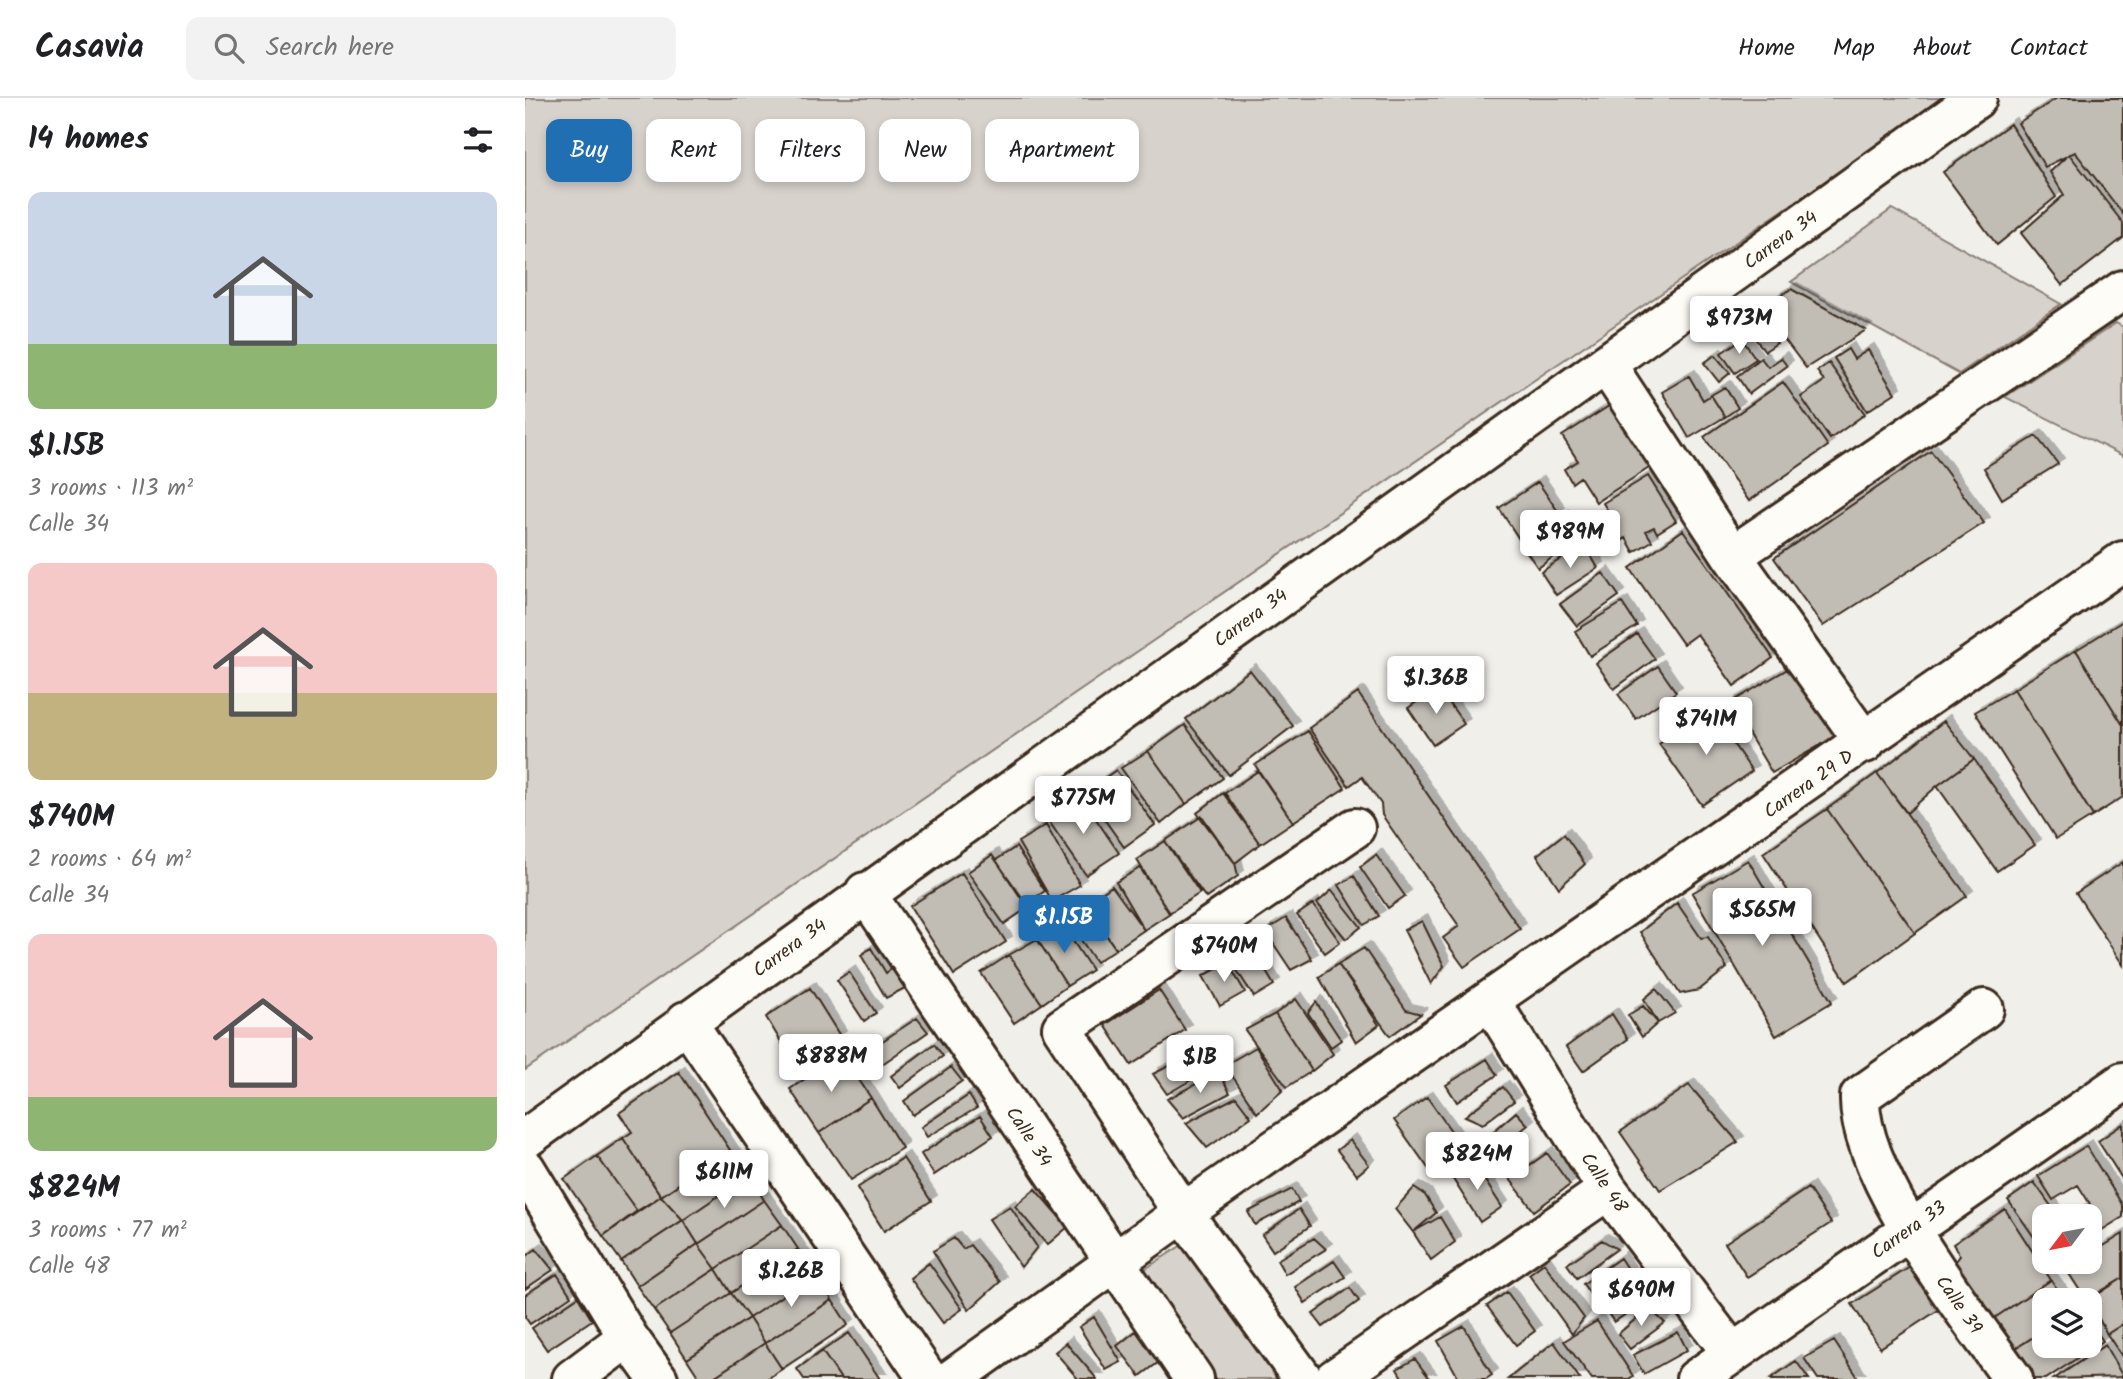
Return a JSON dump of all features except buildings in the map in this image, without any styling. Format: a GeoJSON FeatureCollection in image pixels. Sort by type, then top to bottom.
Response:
{"type":"FeatureCollection","features":[{"type":"Feature","properties":{"kind":"street","name":"Carrera 34"},"geometry":{"type":"LineString","coordinates":[[525,1139],[865,892],[1977,98]]}},
{"type":"Feature","properties":{"kind":"street"},"geometry":{"type":"LineString","coordinates":[[1732,556],[2123,290]]}},
{"type":"Feature","properties":{"kind":"street"},"geometry":{"type":"LineString","coordinates":[[1606,363],[1732,556],[1865,743]]}},
{"type":"Feature","properties":{"kind":"street","name":"Carrera 29 D"},"geometry":{"type":"LineString","coordinates":[[952,1379],[1116,1264],[1183,1213],[1865,743],[2123,561]]}},
{"type":"Feature","properties":{"kind":"street"},"geometry":{"type":"LineString","coordinates":[[1303,1379],[1183,1213],[1062,1028],[1355,828]]}},
{"type":"Feature","properties":{"kind":"street","name":"Calle 34"},"geometry":{"type":"LineString","coordinates":[[865,892],[1194,1379]]}},
{"type":"Feature","properties":{"kind":"street","name":"Calle 48"},"geometry":{"type":"LineString","coordinates":[[1491,1002],[1608,1190],[1732,1353]]}},
{"type":"Feature","properties":{"kind":"street","name":"Calle 39"},"geometry":{"type":"LineString","coordinates":[[1984,1009],[1860,1096],[1859,1119],[1908,1228],[2013,1379]]}},
{"type":"Feature","properties":{"kind":"street"},"geometry":{"type":"LineString","coordinates":[[686,1021],[928,1379]]}},
{"type":"Feature","properties":{"kind":"street","name":"Carrera 33"},"geometry":{"type":"LineString","coordinates":[[1696,1379],[1908,1228],[2123,1082]]}},
{"type":"Feature","properties":{"kind":"street"},"geometry":{"type":"LineString","coordinates":[[525,1168],[628,1337],[658,1379]]}},
{"type":"Feature","properties":{"kind":"street"},"geometry":{"type":"LineString","coordinates":[[1334,1379],[1608,1190]]}},
{"type":"Feature","properties":{"kind":"street"},"geometry":{"type":"LineString","coordinates":[[572,1379],[628,1337]]}},
{"type":"Feature","properties":{"kind":"shaded area"},"geometry":{"type":"Polygon","coordinates":[[[525,98],[1947,98],[525,1070],[525,98]]]}},
{"type":"Feature","properties":{"kind":"shaded area"},"geometry":{"type":"Polygon","coordinates":[[[1892,209],[2061,304],[1959,374],[1791,282],[1892,209]]]}},
{"type":"Feature","properties":{"kind":"shaded area"},"geometry":{"type":"Polygon","coordinates":[[[2116,323],[2123,327],[2123,456],[2005,397],[2116,323]]]}},
{"type":"Feature","properties":{"kind":"shaded area"},"geometry":{"type":"Polygon","coordinates":[[[1196,1236],[1292,1379],[1214,1379],[1142,1271],[1196,1236]]]}}]}
